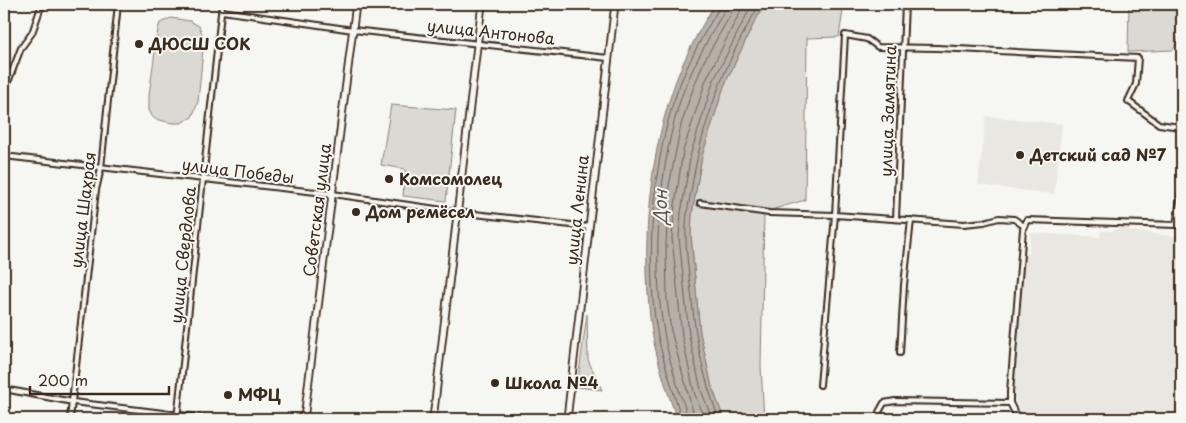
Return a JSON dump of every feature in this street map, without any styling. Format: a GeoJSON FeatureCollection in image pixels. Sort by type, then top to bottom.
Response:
{"type":"FeatureCollection","features":[{"type":"Feature","properties":{"kind":"main road","name":"Советская улица"},"geometry":{"type":"LineString","coordinates":[[304,419],[356,4]]}},
{"type":"Feature","properties":{"kind":"main road"},"geometry":{"type":"LineString","coordinates":[[433,419],[482,4]]}},
{"type":"Feature","properties":{"kind":"main road","name":"улица Ленина"},"geometry":{"type":"LineString","coordinates":[[567,419],[615,4]]}},
{"type":"Feature","properties":{"kind":"street"},"geometry":{"type":"LineString","coordinates":[[4,93],[21,48],[32,32],[42,4]]}},
{"type":"Feature","properties":{"kind":"street","name":"улица Шахрая"},"geometry":{"type":"LineString","coordinates":[[70,419],[96,190],[101,168],[118,4]]}},
{"type":"Feature","properties":{"kind":"street","name":"улица Свердлова"},"geometry":{"type":"LineString","coordinates":[[177,417],[222,4]]}},
{"type":"Feature","properties":{"kind":"street","name":"улица Замятина"},"geometry":{"type":"LineString","coordinates":[[896,219],[905,4]]}},
{"type":"Feature","properties":{"kind":"street","name":"улица Антонова"},"geometry":{"type":"LineString","coordinates":[[222,11],[353,30],[608,58]]}},
{"type":"Feature","properties":{"kind":"street"},"geometry":{"type":"LineString","coordinates":[[820,385],[835,215],[845,35],[866,39],[878,47],[1138,58],[1136,84],[1128,101],[1159,124],[1180,127],[1182,132]]}},
{"type":"Feature","properties":{"kind":"street","name":"улица Победы"},"geometry":{"type":"LineString","coordinates":[[4,156],[333,194],[458,212],[589,227]]}},
{"type":"Feature","properties":{"kind":"street"},"geometry":{"type":"LineString","coordinates":[[1176,225],[1182,188]]}},
{"type":"Feature","properties":{"kind":"street"},"geometry":{"type":"LineString","coordinates":[[700,203],[769,212],[964,224],[999,218],[1014,219],[1024,226]]}},
{"type":"Feature","properties":{"kind":"street"},"geometry":{"type":"LineString","coordinates":[[900,353],[904,285],[911,220]]}},
{"type":"Feature","properties":{"kind":"street"},"geometry":{"type":"LineString","coordinates":[[1018,419],[1010,403],[1010,392],[1022,229],[1027,220],[1182,226]]}},
{"type":"Feature","properties":{"kind":"street"},"geometry":{"type":"LineString","coordinates":[[4,389],[73,402],[177,417],[213,419]]}},
{"type":"Feature","properties":{"kind":"street"},"geometry":{"type":"LineString","coordinates":[[879,419],[884,403],[890,402],[1010,403]]}},
{"type":"Feature","properties":{"kind":"shaded area"},"geometry":{"type":"Polygon","coordinates":[[[154,4],[211,4],[210,10],[154,4]]]}},
{"type":"Feature","properties":{"kind":"shaded area"},"geometry":{"type":"Polygon","coordinates":[[[765,4],[844,4],[839,37],[807,38],[805,200],[764,212],[761,366],[764,419],[724,419],[712,387],[700,333],[691,236],[692,214],[702,156],[724,86],[765,4]]]}},
{"type":"Feature","properties":{"kind":"shaded area"},"geometry":{"type":"Polygon","coordinates":[[[1129,4],[1182,4],[1182,32],[1173,50],[1128,52],[1129,4]]]}},
{"type":"Feature","properties":{"kind":"shaded area"},"geometry":{"type":"Polygon","coordinates":[[[171,18],[190,21],[199,26],[204,39],[198,102],[192,117],[181,123],[155,119],[149,110],[149,95],[158,29],[160,23],[171,18]]]}},
{"type":"Feature","properties":{"kind":"shaded area"},"geometry":{"type":"Polygon","coordinates":[[[391,105],[456,110],[446,201],[403,196],[405,169],[381,165],[391,105]]]}},
{"type":"Feature","properties":{"kind":"shaded area","name":"Детский сад №7"},"geometry":{"type":"Polygon","coordinates":[[[986,116],[1062,124],[1054,194],[978,185],[986,116]]]}},
{"type":"Feature","properties":{"kind":"shaded area"},"geometry":{"type":"Polygon","coordinates":[[[1129,228],[1129,231],[1182,237],[1182,419],[1128,419],[1088,416],[1088,419],[1023,419],[1013,394],[1023,253],[1029,254],[1031,233],[1100,237],[1101,231],[1129,228]]]}},
{"type":"Feature","properties":{"kind":"shaded area"},"geometry":{"type":"Polygon","coordinates":[[[587,314],[588,360],[602,390],[577,387],[587,314]]]}},
{"type":"Feature","properties":{"kind":"water","name":"Дон"},"geometry":{"type":"Polygon","coordinates":[[[715,4],[765,4],[724,86],[702,156],[692,214],[691,236],[700,333],[712,387],[724,419],[677,419],[663,376],[652,332],[647,272],[649,211],[657,150],[672,92],[691,47],[715,4]]]}},
{"type":"Feature","properties":{"kind":"place","name":"ДЮСШ СОК"},"geometry":{"type":"Point","coordinates":[139,44]}},
{"type":"Feature","properties":{"kind":"place","name":"Детский сад №7"},"geometry":{"type":"Point","coordinates":[1020,155]}},
{"type":"Feature","properties":{"kind":"place","name":"Комсомолец"},"geometry":{"type":"Point","coordinates":[389,179]}},
{"type":"Feature","properties":{"kind":"place","name":"Дом ремёсел"},"geometry":{"type":"Point","coordinates":[356,212]}},
{"type":"Feature","properties":{"kind":"place","name":"Школа №4"},"geometry":{"type":"Point","coordinates":[495,383]}},
{"type":"Feature","properties":{"kind":"place","name":"МФЦ"},"geometry":{"type":"Point","coordinates":[228,395]}}]}
